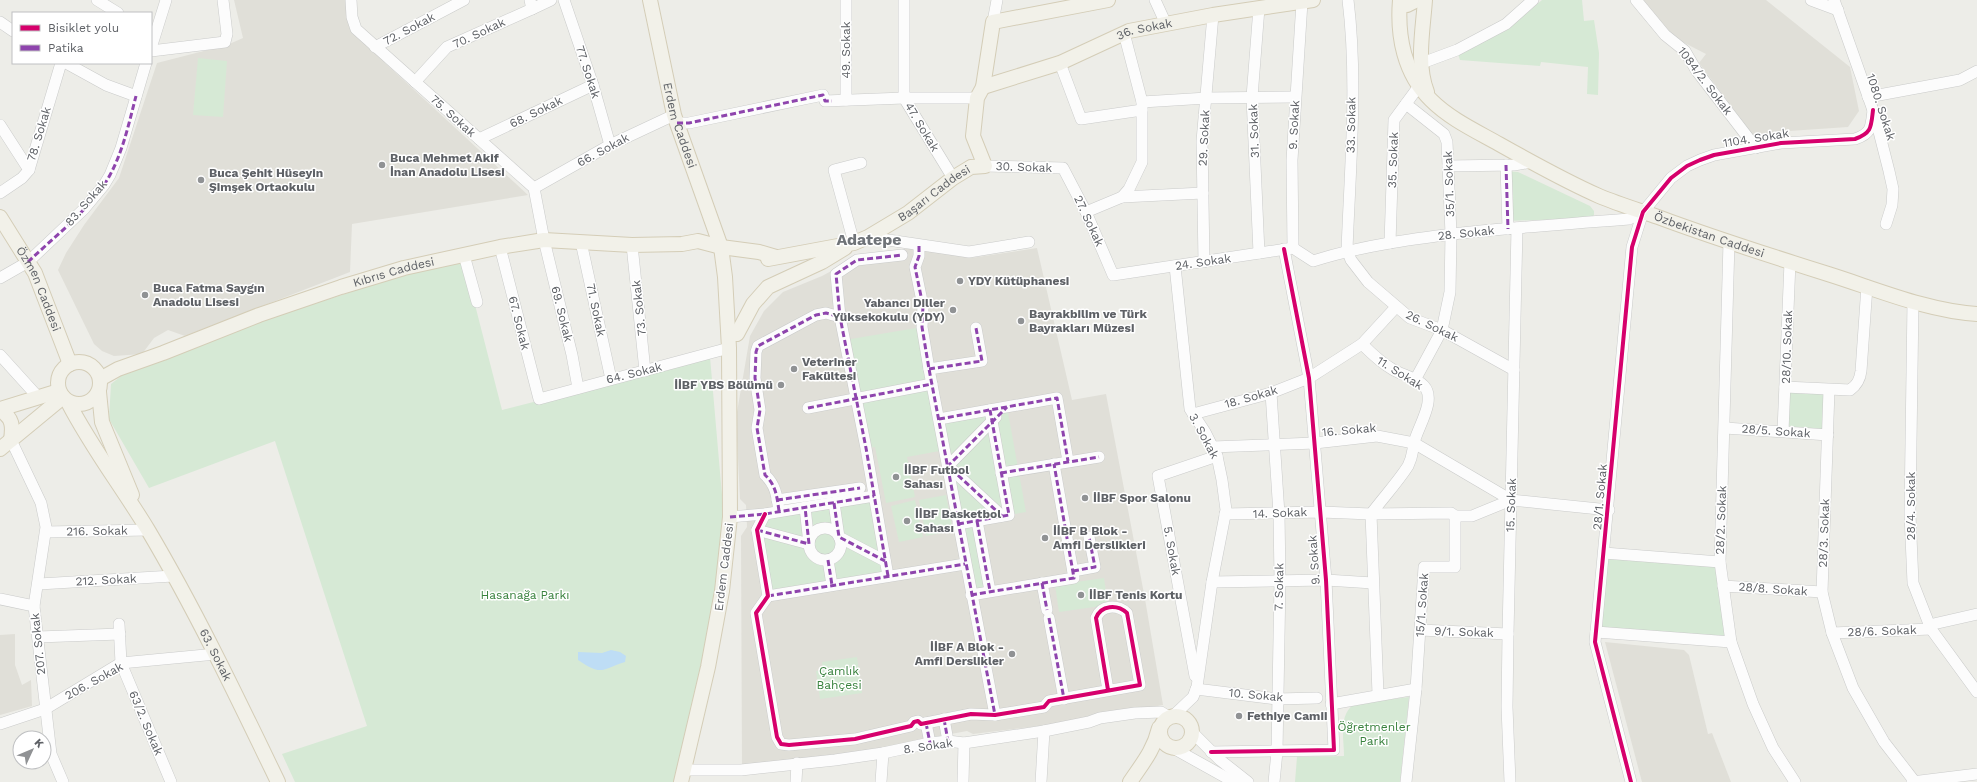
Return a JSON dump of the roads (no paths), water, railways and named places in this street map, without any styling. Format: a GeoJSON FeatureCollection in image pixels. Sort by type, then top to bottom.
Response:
{"type":"FeatureCollection","features":[{"type":"Feature","properties":{"kind":"main road","name":"Erdem Caddesi"},"geometry":{"type":"LineString","coordinates":[[650,0],[675,119],[732,276],[737,334]]}},
{"type":"Feature","properties":{"kind":"main road"},"geometry":{"type":"LineString","coordinates":[[993,22],[1108,0]]}},
{"type":"Feature","properties":{"kind":"main road"},"geometry":{"type":"LineString","coordinates":[[1400,0],[1406,5],[1417,0]]}},
{"type":"Feature","properties":{"kind":"main road","name":"Özbekistan Caddesi"},"geometry":{"type":"LineString","coordinates":[[1400,0],[1399,14],[1402,48],[1412,76],[1432,101],[1478,132],[1532,162],[1599,196],[1790,262],[1913,301],[1957,313]]}},
{"type":"Feature","properties":{"kind":"main road"},"geometry":{"type":"LineString","coordinates":[[1424,0],[1422,63],[1424,81],[1432,101]]}},
{"type":"Feature","properties":{"kind":"main road","name":"36. Sokak"},"geometry":{"type":"LineString","coordinates":[[980,93],[1060,63],[1124,33],[1213,15],[1307,1]]}},
{"type":"Feature","properties":{"kind":"main road","name":"Başarı Caddesi"},"geometry":{"type":"LineString","coordinates":[[737,334],[753,304],[768,287],[822,262],[854,243],[868,237],[908,213],[953,178],[971,167],[985,166],[973,136],[993,22]]}},
{"type":"Feature","properties":{"kind":"main road","name":"Özmen Caddesi"},"geometry":{"type":"LineString","coordinates":[[0,217],[48,292],[74,363]]}},
{"type":"Feature","properties":{"kind":"main road","name":"Kıbrıs Caddesi"},"geometry":{"type":"LineString","coordinates":[[98,380],[118,369],[259,315],[341,287],[404,268],[500,247],[544,240],[632,245],[682,244],[723,252]]}},
{"type":"Feature","properties":{"kind":"main road","name":"Başarı Caddesi"},"geometry":{"type":"LineString","coordinates":[[723,252],[759,261],[854,243]]}},
{"type":"Feature","properties":{"kind":"main road","name":"Erdem Caddesi"},"geometry":{"type":"LineString","coordinates":[[683,776],[708,668],[722,591],[730,517],[729,348],[723,252]]}},
{"type":"Feature","properties":{"kind":"main road"},"geometry":{"type":"LineString","coordinates":[[1957,313],[1977,314]]}},
{"type":"Feature","properties":{"kind":"main road"},"geometry":{"type":"LineString","coordinates":[[1957,313],[1977,324]]}},
{"type":"Feature","properties":{"kind":"main road"},"geometry":{"type":"LineString","coordinates":[[729,348],[737,334]]}},
{"type":"Feature","properties":{"kind":"main road"},"geometry":{"type":"LineString","coordinates":[[0,409],[38,397],[63,396],[75,404],[89,402],[98,380],[92,366],[74,363],[62,371],[58,377],[63,396]]}},
{"type":"Feature","properties":{"kind":"main road","name":"63. Sokak"},"geometry":{"type":"LineString","coordinates":[[98,380],[102,422],[148,530]]}},
{"type":"Feature","properties":{"kind":"main road"},"geometry":{"type":"LineString","coordinates":[[5,445],[63,396]]}},
{"type":"Feature","properties":{"kind":"main road","name":"63. Sokak"},"geometry":{"type":"LineString","coordinates":[[63,396],[148,530],[216,654],[278,782]]}},
{"type":"Feature","properties":{"kind":"main road"},"geometry":{"type":"LineString","coordinates":[[0,409],[8,415],[13,426],[5,445]]}},
{"type":"Feature","properties":{"kind":"main road"},"geometry":{"type":"LineString","coordinates":[[1130,782],[1153,749],[1164,720],[1171,716],[1184,718],[1191,726],[1192,732],[1189,742],[1179,748],[1174,748],[1164,752],[1136,782]]}},
{"type":"Feature","properties":{"kind":"main road"},"geometry":{"type":"LineString","coordinates":[[1160,728],[1159,734],[1164,744],[1174,748]]}},
{"type":"Feature","properties":{"kind":"street"},"geometry":{"type":"LineString","coordinates":[[97,0],[116,12]]}},
{"type":"Feature","properties":{"kind":"street"},"geometry":{"type":"LineString","coordinates":[[153,36],[166,0]]}},
{"type":"Feature","properties":{"kind":"street"},"geometry":{"type":"LineString","coordinates":[[152,49],[225,42],[227,34],[223,0]]}},
{"type":"Feature","properties":{"kind":"street","name":"75. Sokak"},"geometry":{"type":"LineString","coordinates":[[351,0],[352,17],[356,30],[534,188]]}},
{"type":"Feature","properties":{"kind":"street","name":"72. Sokak"},"geometry":{"type":"LineString","coordinates":[[376,47],[464,0]]}},
{"type":"Feature","properties":{"kind":"street","name":"70. Sokak"},"geometry":{"type":"LineString","coordinates":[[415,82],[447,47],[531,4],[551,0]]}},
{"type":"Feature","properties":{"kind":"street","name":"77. Sokak"},"geometry":{"type":"LineString","coordinates":[[564,0],[593,85],[610,145]]}},
{"type":"Feature","properties":{"kind":"street","name":"49. Sokak"},"geometry":{"type":"LineString","coordinates":[[846,0],[846,100]]}},
{"type":"Feature","properties":{"kind":"street","name":"47. Sokak"},"geometry":{"type":"LineString","coordinates":[[904,0],[904,98],[953,178]]}},
{"type":"Feature","properties":{"kind":"street"},"geometry":{"type":"LineString","coordinates":[[993,22],[996,0]]}},
{"type":"Feature","properties":{"kind":"street"},"geometry":{"type":"LineString","coordinates":[[1155,0],[1166,24]]}},
{"type":"Feature","properties":{"kind":"street","name":"33. Sokak"},"geometry":{"type":"LineString","coordinates":[[1347,250],[1351,128],[1352,27],[1348,0]]}},
{"type":"Feature","properties":{"kind":"street"},"geometry":{"type":"LineString","coordinates":[[1422,63],[1457,50],[1506,24],[1533,0]]}},
{"type":"Feature","properties":{"kind":"street","name":"1084/2. Sokak"},"geometry":{"type":"LineString","coordinates":[[1636,0],[1665,35],[1685,51],[1696,70],[1756,148]]}},
{"type":"Feature","properties":{"kind":"street"},"geometry":{"type":"LineString","coordinates":[[1811,0],[1836,5]]}},
{"type":"Feature","properties":{"kind":"street","name":"9. Sokak"},"geometry":{"type":"LineString","coordinates":[[1211,752],[1334,750],[1326,580],[1315,443],[1309,378],[1288,248],[1295,97],[1307,1]]}},
{"type":"Feature","properties":{"kind":"street","name":"1080. Sokak"},"geometry":{"type":"LineString","coordinates":[[1836,5],[1873,110],[1893,189],[1892,205],[1886,224]]}},
{"type":"Feature","properties":{"kind":"street","name":"31. Sokak"},"geometry":{"type":"LineString","coordinates":[[1259,8],[1252,98],[1259,253]]}},
{"type":"Feature","properties":{"kind":"street","name":"29. Sokak"},"geometry":{"type":"LineString","coordinates":[[1204,262],[1202,141],[1213,15]]}},
{"type":"Feature","properties":{"kind":"street"},"geometry":{"type":"LineString","coordinates":[[0,22],[12,30]]}},
{"type":"Feature","properties":{"kind":"street"},"geometry":{"type":"LineString","coordinates":[[1122,197],[1129,190],[1142,162],[1142,106],[1124,33]]}},
{"type":"Feature","properties":{"kind":"street"},"geometry":{"type":"LineString","coordinates":[[1060,63],[1081,119],[1142,106],[1206,98],[1295,97]]}},
{"type":"Feature","properties":{"kind":"street","name":"78. Sokak"},"geometry":{"type":"LineString","coordinates":[[0,193],[22,178],[29,170],[61,64]]}},
{"type":"Feature","properties":{"kind":"street"},"geometry":{"type":"LineString","coordinates":[[68,64],[106,85],[136,96]]}},
{"type":"Feature","properties":{"kind":"street","name":"83. Sokak"},"geometry":{"type":"LineString","coordinates":[[0,278],[32,267],[104,185],[110,175],[121,148],[146,64]]}},
{"type":"Feature","properties":{"kind":"street"},"geometry":{"type":"LineString","coordinates":[[1868,97],[1960,80],[1977,71]]}},
{"type":"Feature","properties":{"kind":"street","name":"68. Sokak"},"geometry":{"type":"LineString","coordinates":[[479,139],[593,85]]}},
{"type":"Feature","properties":{"kind":"street","name":"35. Sokak"},"geometry":{"type":"LineString","coordinates":[[1390,243],[1394,120],[1419,86]]}},
{"type":"Feature","properties":{"kind":"street"},"geometry":{"type":"LineString","coordinates":[[675,119],[689,123],[823,94],[825,101],[832,101],[980,93]]}},
{"type":"Feature","properties":{"kind":"street","name":"35/1. Sokak"},"geometry":{"type":"LineString","coordinates":[[1406,104],[1444,134],[1447,142],[1451,234],[1450,292],[1442,330],[1415,380]]}},
{"type":"Feature","properties":{"kind":"street","name":"1104. Sokak"},"geometry":{"type":"LineString","coordinates":[[1643,212],[1671,178],[1687,166],[1714,155],[1781,143],[1855,140],[1866,136],[1871,128],[1873,110]]}},
{"type":"Feature","properties":{"kind":"street","name":"66. Sokak"},"geometry":{"type":"LineString","coordinates":[[534,188],[610,145],[675,119]]}},
{"type":"Feature","properties":{"kind":"street"},"geometry":{"type":"LineString","coordinates":[[0,125],[29,170]]}},
{"type":"Feature","properties":{"kind":"street"},"geometry":{"type":"LineString","coordinates":[[854,243],[834,170],[860,162]]}},
{"type":"Feature","properties":{"kind":"street"},"geometry":{"type":"LineString","coordinates":[[1448,166],[1506,165],[1532,162]]}},
{"type":"Feature","properties":{"kind":"street","name":"15. Sokak"},"geometry":{"type":"LineString","coordinates":[[1506,165],[1513,228],[1514,370],[1508,634],[1508,728],[1510,782]]}},
{"type":"Feature","properties":{"kind":"street","name":"30. Sokak"},"geometry":{"type":"LineString","coordinates":[[985,166],[1063,168]]}},
{"type":"Feature","properties":{"kind":"street","name":"27. Sokak"},"geometry":{"type":"LineString","coordinates":[[1063,168],[1086,212],[1113,275]]}},
{"type":"Feature","properties":{"kind":"street"},"geometry":{"type":"LineString","coordinates":[[534,188],[544,240]]}},
{"type":"Feature","properties":{"kind":"street"},"geometry":{"type":"LineString","coordinates":[[1086,212],[1122,197],[1203,193]]}},
{"type":"Feature","properties":{"kind":"street","name":"28. Sokak"},"geometry":{"type":"LineString","coordinates":[[1288,248],[1313,261],[1347,250],[1390,243],[1451,234],[1629,219],[1643,212]]}},
{"type":"Feature","properties":{"kind":"street","name":"28/1. Sokak"},"geometry":{"type":"LineString","coordinates":[[1631,782],[1595,642],[1609,510],[1632,247],[1643,212]]}},
{"type":"Feature","properties":{"kind":"street"},"geometry":{"type":"LineString","coordinates":[[868,237],[919,246],[969,252],[1029,242]]}},
{"type":"Feature","properties":{"kind":"street","name":"69. Sokak"},"geometry":{"type":"LineString","coordinates":[[544,240],[571,348],[578,388]]}},
{"type":"Feature","properties":{"kind":"street","name":"71. Sokak"},"geometry":{"type":"LineString","coordinates":[[581,242],[611,379]]}},
{"type":"Feature","properties":{"kind":"street","name":"28/2. Sokak"},"geometry":{"type":"LineString","coordinates":[[1729,242],[1725,428],[1720,562],[1731,642],[1753,704],[1773,748],[1795,782]]}},
{"type":"Feature","properties":{"kind":"street","name":"73. Sokak"},"geometry":{"type":"LineString","coordinates":[[632,245],[645,371]]}},
{"type":"Feature","properties":{"kind":"street"},"geometry":{"type":"LineString","coordinates":[[919,246],[919,256],[915,267],[923,306],[922,327],[971,595],[995,715]]}},
{"type":"Feature","properties":{"kind":"street","name":"67. Sokak"},"geometry":{"type":"LineString","coordinates":[[500,247],[539,399]]}},
{"type":"Feature","properties":{"kind":"street","name":"24. Sokak"},"geometry":{"type":"LineString","coordinates":[[1113,275],[1288,248]]}},
{"type":"Feature","properties":{"kind":"street","name":"26. Sokak"},"geometry":{"type":"LineString","coordinates":[[1347,250],[1350,260],[1361,274],[1410,318],[1442,330],[1514,370]]}},
{"type":"Feature","properties":{"kind":"street"},"geometry":{"type":"LineString","coordinates":[[464,255],[477,302]]}},
{"type":"Feature","properties":{"kind":"street"},"geometry":{"type":"LineString","coordinates":[[888,576],[857,398],[840,317],[836,274],[857,260],[902,255]]}},
{"type":"Feature","properties":{"kind":"street","name":"28/10. Sokak"},"geometry":{"type":"LineString","coordinates":[[1783,431],[1790,262]]}},
{"type":"Feature","properties":{"kind":"street","name":"3. Sokak"},"geometry":{"type":"LineString","coordinates":[[1175,266],[1190,409],[1214,452],[1222,480],[1225,514],[1212,582],[1196,688]]}},
{"type":"Feature","properties":{"kind":"street"},"geometry":{"type":"LineString","coordinates":[[1785,387],[1850,390],[1860,379],[1866,286]]}},
{"type":"Feature","properties":{"kind":"street","name":"28/4. Sokak"},"geometry":{"type":"LineString","coordinates":[[1913,301],[1910,514],[1913,583],[1930,627],[1977,692]]}},
{"type":"Feature","properties":{"kind":"street"},"geometry":{"type":"LineString","coordinates":[[1309,378],[1362,344],[1396,307]]}},
{"type":"Feature","properties":{"kind":"street"},"geometry":{"type":"LineString","coordinates":[[779,511],[776,490],[771,480],[765,475],[757,428],[760,410],[754,378],[756,352],[758,346],[816,315],[826,313],[840,317]]}},
{"type":"Feature","properties":{"kind":"street"},"geometry":{"type":"LineString","coordinates":[[929,369],[982,361],[976,328]]}},
{"type":"Feature","properties":{"kind":"street","name":"11. Sokak"},"geometry":{"type":"LineString","coordinates":[[1362,344],[1372,355],[1392,370],[1415,380],[1423,385],[1427,390],[1428,397],[1426,410],[1414,443]]}},
{"type":"Feature","properties":{"kind":"street","name":"64. Sokak"},"geometry":{"type":"LineString","coordinates":[[539,399],[729,348]]}},
{"type":"Feature","properties":{"kind":"street"},"geometry":{"type":"LineString","coordinates":[[0,355],[38,397]]}},
{"type":"Feature","properties":{"kind":"street","name":"18. Sokak"},"geometry":{"type":"LineString","coordinates":[[1193,414],[1271,393],[1309,378]]}},
{"type":"Feature","properties":{"kind":"street"},"geometry":{"type":"LineString","coordinates":[[808,408],[932,384]]}},
{"type":"Feature","properties":{"kind":"street","name":"28/3. Sokak"},"geometry":{"type":"LineString","coordinates":[[1829,390],[1822,592],[1832,632],[1853,688],[1884,742],[1915,782]]}},
{"type":"Feature","properties":{"kind":"street","name":"7. Sokak"},"geometry":{"type":"LineString","coordinates":[[1271,393],[1279,514],[1280,580],[1277,752],[1274,782]]}},
{"type":"Feature","properties":{"kind":"street"},"geometry":{"type":"LineString","coordinates":[[939,419],[991,415],[1007,407],[1057,398],[1068,461]]}},
{"type":"Feature","properties":{"kind":"street"},"geometry":{"type":"LineString","coordinates":[[948,466],[991,415]]}},
{"type":"Feature","properties":{"kind":"street"},"geometry":{"type":"LineString","coordinates":[[991,415],[1001,473],[1005,516]]}},
{"type":"Feature","properties":{"kind":"street","name":"28/5. Sokak"},"geometry":{"type":"LineString","coordinates":[[1725,428],[1828,435]]}},
{"type":"Feature","properties":{"kind":"street","name":"16. Sokak"},"geometry":{"type":"LineString","coordinates":[[1214,452],[1275,444],[1315,443],[1378,436],[1414,443],[1511,500],[1609,510]]}},
{"type":"Feature","properties":{"kind":"street"},"geometry":{"type":"LineString","coordinates":[[1378,694],[1370,514],[1407,467],[1414,454],[1414,443]]}},
{"type":"Feature","properties":{"kind":"street","name":"207. Sokak"},"geometry":{"type":"LineString","coordinates":[[5,445],[41,504],[46,532],[39,584],[34,606],[51,754],[63,782]]}},
{"type":"Feature","properties":{"kind":"street","name":"5. Sokak"},"geometry":{"type":"LineString","coordinates":[[1196,688],[1158,476],[1214,452]]}},
{"type":"Feature","properties":{"kind":"street"},"geometry":{"type":"LineString","coordinates":[[1001,473],[1098,457]]}},
{"type":"Feature","properties":{"kind":"street"},"geometry":{"type":"LineString","coordinates":[[971,595],[1074,578],[1054,464]]}},
{"type":"Feature","properties":{"kind":"street"},"geometry":{"type":"LineString","coordinates":[[948,466],[1005,516]]}},
{"type":"Feature","properties":{"kind":"street"},"geometry":{"type":"LineString","coordinates":[[777,500],[860,488]]}},
{"type":"Feature","properties":{"kind":"street"},"geometry":{"type":"LineString","coordinates":[[730,517],[764,514],[874,496]]}},
{"type":"Feature","properties":{"kind":"street"},"geometry":{"type":"LineString","coordinates":[[1455,516],[1472,516],[1511,500]]}},
{"type":"Feature","properties":{"kind":"street"},"geometry":{"type":"LineString","coordinates":[[828,560],[839,552],[841,548],[834,503]]}},
{"type":"Feature","properties":{"kind":"street"},"geometry":{"type":"LineString","coordinates":[[804,507],[810,549],[816,557],[828,560]]}},
{"type":"Feature","properties":{"kind":"street","name":"14. Sokak"},"geometry":{"type":"LineString","coordinates":[[1225,514],[1321,512],[1370,514],[1451,513],[1455,516]]}},
{"type":"Feature","properties":{"kind":"street"},"geometry":{"type":"LineString","coordinates":[[764,514],[757,530],[768,596]]}},
{"type":"Feature","properties":{"kind":"street"},"geometry":{"type":"LineString","coordinates":[[958,524],[1005,516]]}},
{"type":"Feature","properties":{"kind":"street","name":"15/1. Sokak"},"geometry":{"type":"LineString","coordinates":[[1406,782],[1416,689],[1424,567],[1455,567],[1455,516]]}},
{"type":"Feature","properties":{"kind":"street"},"geometry":{"type":"LineString","coordinates":[[977,521],[990,592]]}},
{"type":"Feature","properties":{"kind":"street"},"geometry":{"type":"LineString","coordinates":[[809,544],[813,534],[822,528],[832,530],[840,537],[885,561]]}},
{"type":"Feature","properties":{"kind":"street","name":"216. Sokak"},"geometry":{"type":"LineString","coordinates":[[46,532],[148,530]]}},
{"type":"Feature","properties":{"kind":"street"},"geometry":{"type":"LineString","coordinates":[[757,530],[809,544]]}},
{"type":"Feature","properties":{"kind":"street"},"geometry":{"type":"LineString","coordinates":[[1073,571],[1095,567],[1089,537]]}},
{"type":"Feature","properties":{"kind":"street"},"geometry":{"type":"LineString","coordinates":[[1604,553],[1720,562]]}},
{"type":"Feature","properties":{"kind":"street"},"geometry":{"type":"LineString","coordinates":[[828,560],[832,585]]}},
{"type":"Feature","properties":{"kind":"street"},"geometry":{"type":"LineString","coordinates":[[966,564],[768,596],[756,612],[777,737],[781,744],[788,745],[855,738],[972,714],[995,715],[1044,707],[1049,701],[1140,685],[1127,613],[1121,608],[1113,607],[1104,608],[1098,613],[1096,618],[1108,690]]}},
{"type":"Feature","properties":{"kind":"street","name":"212. Sokak"},"geometry":{"type":"LineString","coordinates":[[39,584],[173,576]]}},
{"type":"Feature","properties":{"kind":"street"},"geometry":{"type":"LineString","coordinates":[[1212,582],[1326,580],[1373,583]]}},
{"type":"Feature","properties":{"kind":"street"},"geometry":{"type":"LineString","coordinates":[[1042,583],[1064,699]]}},
{"type":"Feature","properties":{"kind":"street","name":"28/8. Sokak"},"geometry":{"type":"LineString","coordinates":[[1723,586],[1822,592]]}},
{"type":"Feature","properties":{"kind":"street"},"geometry":{"type":"LineString","coordinates":[[0,599],[34,606]]}},
{"type":"Feature","properties":{"kind":"street","name":"28/6. Sokak"},"geometry":{"type":"LineString","coordinates":[[1832,632],[1930,627],[1977,614]]}},
{"type":"Feature","properties":{"kind":"street"},"geometry":{"type":"LineString","coordinates":[[38,637],[120,629],[121,663]]}},
{"type":"Feature","properties":{"kind":"street","name":"9/1. Sokak"},"geometry":{"type":"LineString","coordinates":[[1420,630],[1508,634]]}},
{"type":"Feature","properties":{"kind":"street"},"geometry":{"type":"LineString","coordinates":[[1596,632],[1731,642]]}},
{"type":"Feature","properties":{"kind":"street","name":"206. Sokak"},"geometry":{"type":"LineString","coordinates":[[0,724],[45,709],[121,663],[216,654]]}},
{"type":"Feature","properties":{"kind":"street","name":"63/2. Sokak"},"geometry":{"type":"LineString","coordinates":[[121,663],[171,782]]}},
{"type":"Feature","properties":{"kind":"street"},"geometry":{"type":"LineString","coordinates":[[1171,716],[1193,697],[1196,688]]}},
{"type":"Feature","properties":{"kind":"street","name":"10. Sokak"},"geometry":{"type":"LineString","coordinates":[[1196,688],[1277,699],[1317,698]]}},
{"type":"Feature","properties":{"kind":"street"},"geometry":{"type":"LineString","coordinates":[[1331,704],[1378,694],[1416,689]]}},
{"type":"Feature","properties":{"kind":"street","name":"8. Sokak"},"geometry":{"type":"LineString","coordinates":[[683,776],[883,753],[930,743],[948,741],[964,742],[1044,731],[1089,722],[1100,718],[1161,712],[1171,716]]}},
{"type":"Feature","properties":{"kind":"street"},"geometry":{"type":"LineString","coordinates":[[1142,713],[1152,718],[1160,728]]}},
{"type":"Feature","properties":{"kind":"street"},"geometry":{"type":"LineString","coordinates":[[944,719],[948,741]]}},
{"type":"Feature","properties":{"kind":"street"},"geometry":{"type":"LineString","coordinates":[[919,724],[930,743]]}},
{"type":"Feature","properties":{"kind":"street"},"geometry":{"type":"LineString","coordinates":[[1041,782],[1044,731]]}},
{"type":"Feature","properties":{"kind":"street"},"geometry":{"type":"LineString","coordinates":[[1192,732],[1211,752],[1248,782]]}},
{"type":"Feature","properties":{"kind":"street"},"geometry":{"type":"LineString","coordinates":[[962,782],[964,742]]}},
{"type":"Feature","properties":{"kind":"street"},"geometry":{"type":"LineString","coordinates":[[1174,748],[1234,782]]}},
{"type":"Feature","properties":{"kind":"street"},"geometry":{"type":"LineString","coordinates":[[881,782],[883,753]]}},
{"type":"Feature","properties":{"kind":"street"},"geometry":{"type":"LineString","coordinates":[[796,782],[797,763]]}},
{"type":"Feature","properties":{"kind":"street"},"geometry":{"type":"LineString","coordinates":[[1912,782],[1977,774]]}},
{"type":"Feature","properties":{"kind":"street"},"geometry":{"type":"LineString","coordinates":[[1948,778],[1958,782]]}},
{"type":"Feature","properties":{"kind":"water"},"geometry":{"type":"Polygon","coordinates":[[[611,650],[620,652],[626,656],[625,662],[605,669],[597,670],[578,660],[578,652],[602,653],[611,650]]]}},
{"type":"Feature","properties":{"kind":"place","name":"Buca Mehmet Akif İnan Anadolu Lisesi"},"geometry":{"type":"Point","coordinates":[382,165]}},
{"type":"Feature","properties":{"kind":"place","name":"Buca Şehit Hüseyin Şimşek Ortaokulu"},"geometry":{"type":"Point","coordinates":[201,180]}},
{"type":"Feature","properties":{"kind":"place","name":"YDY Kütüphanesi"},"geometry":{"type":"Point","coordinates":[960,281]}},
{"type":"Feature","properties":{"kind":"place","name":"Buca Fatma Saygın Anadolu Lisesi"},"geometry":{"type":"Point","coordinates":[145,295]}},
{"type":"Feature","properties":{"kind":"place","name":"Yabancı Diller Yüksekokulu (YDY)"},"geometry":{"type":"Point","coordinates":[953,310]}},
{"type":"Feature","properties":{"kind":"place","name":"Bayrakbilim ve Türk Bayrakları Müzesi"},"geometry":{"type":"Point","coordinates":[1021,321]}},
{"type":"Feature","properties":{"kind":"place","name":"Veteriner Fakültesi"},"geometry":{"type":"Point","coordinates":[794,369]}},
{"type":"Feature","properties":{"kind":"place","name":"İİBF YBS Bölümü"},"geometry":{"type":"Point","coordinates":[781,385]}},
{"type":"Feature","properties":{"kind":"place","name":"İİBF Futbol Sahası"},"geometry":{"type":"Point","coordinates":[896,477]}},
{"type":"Feature","properties":{"kind":"place","name":"İİBF Spor Salonu"},"geometry":{"type":"Point","coordinates":[1085,498]}},
{"type":"Feature","properties":{"kind":"place","name":"İİBF Basketbol Sahası"},"geometry":{"type":"Point","coordinates":[907,521]}},
{"type":"Feature","properties":{"kind":"place","name":"İİBF B Blok - Amfi Derslikleri"},"geometry":{"type":"Point","coordinates":[1045,538]}},
{"type":"Feature","properties":{"kind":"place","name":"İİBF Tenis Kortu"},"geometry":{"type":"Point","coordinates":[1081,595]}},
{"type":"Feature","properties":{"kind":"place","name":"İİBF A Blok - Amfi Derslikler"},"geometry":{"type":"Point","coordinates":[1012,654]}},
{"type":"Feature","properties":{"kind":"place","name":"Fethiye Camii"},"geometry":{"type":"Point","coordinates":[1239,716]}},
{"type":"Feature","properties":{"kind":"district","name":"Adatepe"},"geometry":{"type":"Point","coordinates":[869,239]}},
{"type":"Feature","properties":{"kind":"park label","name":"Hasanağa Parkı"},"geometry":{"type":"Point","coordinates":[525,595]}},
{"type":"Feature","properties":{"kind":"park label","name":"Çamlık Bahçesi"},"geometry":{"type":"Point","coordinates":[839,678]}},
{"type":"Feature","properties":{"kind":"park label","name":"Öğretmenler Parkı"},"geometry":{"type":"Point","coordinates":[1374,734]}}]}
